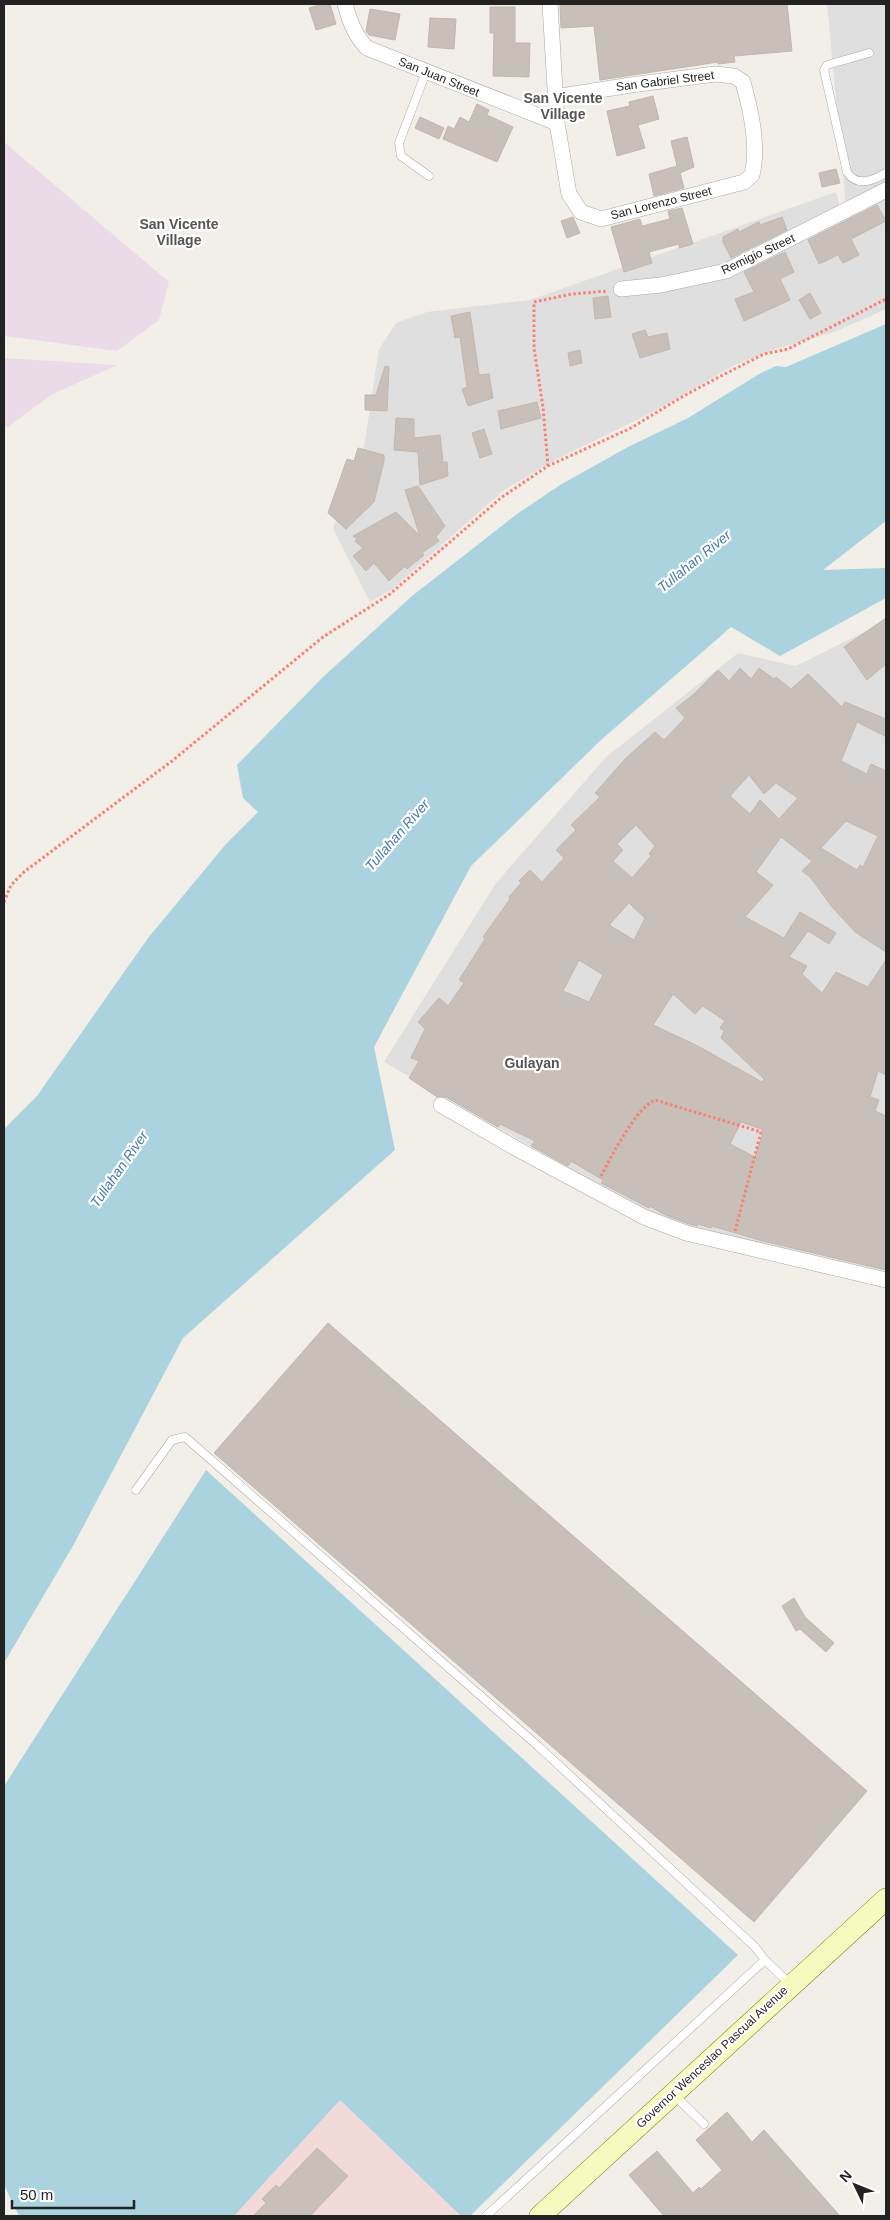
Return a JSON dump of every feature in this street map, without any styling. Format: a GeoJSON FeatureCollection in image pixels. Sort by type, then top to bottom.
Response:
{"type":"FeatureCollection","features":[{"type":"Feature","properties":{"kind":"main road","name":"Governor Wenceslao Pascual Avenue"},"geometry":{"type":"LineString","coordinates":[[540,2216],[791,1984],[886,1899]]}},
{"type":"Feature","properties":{"kind":"street","name":"San Juan Street"},"geometry":{"type":"LineString","coordinates":[[345,4],[349,19],[359,40],[367,48],[557,123]]}},
{"type":"Feature","properties":{"kind":"street","name":"San Lorenzo Street"},"geometry":{"type":"LineString","coordinates":[[550,4],[557,123],[569,194],[581,212],[601,219],[744,182]]}},
{"type":"Feature","properties":{"kind":"street","name":"San Gabriel Street"},"geometry":{"type":"LineString","coordinates":[[555,97],[715,74],[734,76],[743,82],[750,105],[755,150],[752,175],[744,182]]}},
{"type":"Feature","properties":{"kind":"street","name":"Remigio Street"},"geometry":{"type":"LineString","coordinates":[[621,289],[661,286],[726,271],[886,190]]}},
{"type":"Feature","properties":{"kind":"street"},"geometry":{"type":"LineString","coordinates":[[441,1105],[644,1217],[686,1233],[886,1280]]}},
{"type":"Feature","properties":{"kind":"lane"},"geometry":{"type":"LineString","coordinates":[[869,53],[827,65],[824,70],[847,172],[857,180],[870,182],[886,173]]}},
{"type":"Feature","properties":{"kind":"lane"},"geometry":{"type":"LineString","coordinates":[[426,72],[399,143],[401,156],[429,176]]}},
{"type":"Feature","properties":{"kind":"lane"},"geometry":{"type":"LineString","coordinates":[[136,1490],[172,1440],[186,1437],[538,1746],[754,1946],[765,1960],[791,1984]]}},
{"type":"Feature","properties":{"kind":"lane"},"geometry":{"type":"LineString","coordinates":[[486,2216],[765,1960]]}},
{"type":"Feature","properties":{"kind":"lane"},"geometry":{"type":"LineString","coordinates":[[672,2094],[704,2124]]}},
{"type":"Feature","properties":{"kind":"path"},"geometry":{"type":"LineString","coordinates":[[548,466],[543,407],[534,348],[534,302],[572,294],[621,289]]}},
{"type":"Feature","properties":{"kind":"path"},"geometry":{"type":"LineString","coordinates":[[4,902],[11,885],[24,872],[172,761],[323,637],[390,594],[502,497],[548,466],[632,428],[680,398],[764,354],[788,349],[886,299]]}},
{"type":"Feature","properties":{"kind":"path"},"geometry":{"type":"LineString","coordinates":[[593,1190],[620,1142],[646,1104],[655,1100],[761,1132],[732,1244]]}},
{"type":"Feature","properties":{"kind":"shaded area"},"geometry":{"type":"Polygon","coordinates":[[[827,4],[886,4],[886,183],[846,206],[827,4]]]}},
{"type":"Feature","properties":{"kind":"shaded area"},"geometry":{"type":"Polygon","coordinates":[[[4,142],[169,282],[159,320],[117,351],[4,336],[4,142]]]}},
{"type":"Feature","properties":{"kind":"shaded area"},"geometry":{"type":"Polygon","coordinates":[[[836,192],[843,218],[886,192],[886,309],[837,331],[776,349],[735,365],[649,414],[555,460],[503,491],[391,590],[370,602],[333,528],[364,447],[379,349],[396,323],[427,312],[530,300],[836,192]]]}},
{"type":"Feature","properties":{"kind":"shaded area"},"geometry":{"type":"Polygon","coordinates":[[[4,358],[117,365],[51,395],[8,427],[4,427],[4,358]]]}},
{"type":"Feature","properties":{"kind":"shaded area"},"geometry":{"type":"Polygon","coordinates":[[[886,621],[886,1271],[722,1236],[642,1210],[384,1062],[496,883],[606,757],[738,653],[796,666],[886,621]]]}},
{"type":"Feature","properties":{"kind":"shaded area"},"geometry":{"type":"Polygon","coordinates":[[[340,2100],[461,2216],[234,2216],[340,2100]]]}},
{"type":"Feature","properties":{"kind":"water","name":"Tullahan River"},"geometry":{"type":"Polygon","coordinates":[[[886,324],[886,521],[823,570],[886,568],[886,598],[780,656],[731,627],[601,740],[471,866],[374,1047],[395,1150],[183,1338],[74,1544],[4,1663],[4,1129],[37,1096],[148,938],[226,844],[258,812],[243,798],[237,765],[323,677],[412,596],[517,514],[560,485],[628,447],[688,418],[759,374],[776,366],[786,367],[886,324]]]}},
{"type":"Feature","properties":{"kind":"water"},"geometry":{"type":"Polygon","coordinates":[[[206,1470],[738,1955],[470,2216],[461,2216],[340,2100],[234,2216],[19,2216],[4,2185],[4,1786],[206,1470]]]}},
{"type":"Feature","properties":{"kind":"building"},"geometry":{"type":"Polygon","coordinates":[[[330,4],[336,24],[316,30],[309,8],[330,4]]]}},
{"type":"Feature","properties":{"kind":"building"},"geometry":{"type":"Polygon","coordinates":[[[560,4],[787,4],[792,51],[734,56],[735,62],[718,64],[718,62],[600,80],[594,26],[561,28],[560,4]]]}},
{"type":"Feature","properties":{"kind":"building"},"geometry":{"type":"Polygon","coordinates":[[[490,7],[515,7],[515,43],[530,43],[529,77],[493,76],[494,33],[490,33],[490,7]]]}},
{"type":"Feature","properties":{"kind":"building"},"geometry":{"type":"Polygon","coordinates":[[[370,9],[400,14],[395,40],[369,35],[366,31],[370,9]]]}},
{"type":"Feature","properties":{"kind":"building"},"geometry":{"type":"Polygon","coordinates":[[[430,18],[456,19],[454,49],[428,47],[430,18]]]}},
{"type":"Feature","properties":{"kind":"building"},"geometry":{"type":"Polygon","coordinates":[[[653,96],[659,119],[638,125],[645,148],[617,156],[607,111],[630,106],[629,102],[653,96]]]}},
{"type":"Feature","properties":{"kind":"building"},"geometry":{"type":"Polygon","coordinates":[[[477,104],[489,110],[487,115],[513,127],[497,162],[443,139],[448,126],[454,129],[460,117],[469,122],[477,104]]]}},
{"type":"Feature","properties":{"kind":"building"},"geometry":{"type":"Polygon","coordinates":[[[420,117],[444,128],[439,139],[415,128],[420,117]]]}},
{"type":"Feature","properties":{"kind":"building"},"geometry":{"type":"Polygon","coordinates":[[[687,137],[694,167],[680,173],[684,188],[654,196],[649,174],[677,166],[671,141],[687,137]]]}},
{"type":"Feature","properties":{"kind":"building"},"geometry":{"type":"Polygon","coordinates":[[[836,169],[840,183],[822,187],[819,173],[836,169]]]}},
{"type":"Feature","properties":{"kind":"building"},"geometry":{"type":"Polygon","coordinates":[[[877,205],[886,221],[851,239],[859,255],[843,263],[838,255],[819,264],[808,240],[877,205]]]}},
{"type":"Feature","properties":{"kind":"building"},"geometry":{"type":"Polygon","coordinates":[[[682,208],[693,244],[679,248],[679,244],[649,252],[652,263],[624,272],[611,227],[640,219],[642,226],[670,219],[668,211],[682,208]]]}},
{"type":"Feature","properties":{"kind":"building"},"geometry":{"type":"Polygon","coordinates":[[[573,217],[580,233],[567,238],[561,221],[573,217]]]}},
{"type":"Feature","properties":{"kind":"building"},"geometry":{"type":"Polygon","coordinates":[[[782,217],[787,230],[731,258],[723,242],[723,237],[738,229],[739,232],[759,222],[760,225],[782,217]]]}},
{"type":"Feature","properties":{"kind":"building"},"geometry":{"type":"Polygon","coordinates":[[[785,252],[794,272],[780,279],[790,300],[744,321],[735,299],[754,292],[744,272],[785,252]]]}},
{"type":"Feature","properties":{"kind":"building"},"geometry":{"type":"Polygon","coordinates":[[[810,293],[821,313],[810,319],[799,300],[810,293]]]}},
{"type":"Feature","properties":{"kind":"building"},"geometry":{"type":"Polygon","coordinates":[[[608,296],[611,317],[595,319],[593,298],[608,296]]]}},
{"type":"Feature","properties":{"kind":"building"},"geometry":{"type":"Polygon","coordinates":[[[470,312],[479,375],[489,374],[493,398],[468,406],[462,389],[467,387],[460,337],[455,338],[451,316],[470,312]]]}},
{"type":"Feature","properties":{"kind":"building"},"geometry":{"type":"Polygon","coordinates":[[[645,330],[648,337],[667,333],[670,349],[640,358],[632,334],[645,330]]]}},
{"type":"Feature","properties":{"kind":"building"},"geometry":{"type":"Polygon","coordinates":[[[580,350],[582,363],[570,366],[568,353],[580,350]]]}},
{"type":"Feature","properties":{"kind":"building"},"geometry":{"type":"Polygon","coordinates":[[[385,366],[389,367],[387,411],[365,410],[365,395],[376,395],[385,366]]]}},
{"type":"Feature","properties":{"kind":"building"},"geometry":{"type":"Polygon","coordinates":[[[537,402],[541,418],[501,429],[498,411],[537,402]]]}},
{"type":"Feature","properties":{"kind":"building"},"geometry":{"type":"Polygon","coordinates":[[[396,418],[414,419],[414,438],[440,435],[443,462],[447,462],[448,476],[420,485],[418,452],[394,450],[396,418]]]}},
{"type":"Feature","properties":{"kind":"building"},"geometry":{"type":"Polygon","coordinates":[[[484,429],[492,454],[480,458],[472,433],[484,429]]]}},
{"type":"Feature","properties":{"kind":"building"},"geometry":{"type":"Polygon","coordinates":[[[358,448],[384,455],[384,461],[374,502],[346,529],[328,513],[347,459],[354,461],[358,448]]]}},
{"type":"Feature","properties":{"kind":"building"},"geometry":{"type":"Polygon","coordinates":[[[418,486],[445,526],[436,537],[439,541],[422,553],[424,555],[407,569],[405,566],[389,581],[374,563],[366,571],[353,556],[363,548],[355,541],[357,539],[353,536],[396,512],[420,536],[405,490],[418,486]]]}},
{"type":"Feature","properties":{"kind":"building"},"geometry":{"type":"Polygon","coordinates":[[[886,618],[886,664],[867,680],[844,647],[886,618]]]}},
{"type":"Feature","properties":{"kind":"building"},"geometry":{"type":"Polygon","coordinates":[[[740,668],[751,679],[759,668],[774,679],[776,677],[791,689],[808,674],[842,707],[845,702],[886,719],[885,736],[857,722],[841,761],[867,774],[871,764],[886,771],[886,952],[855,932],[832,907],[810,877],[802,871],[812,861],[781,837],[756,872],[773,885],[745,917],[784,938],[800,912],[836,933],[829,944],[808,931],[789,957],[807,966],[802,974],[822,993],[836,972],[868,987],[886,960],[886,1075],[878,1071],[870,1097],[879,1100],[875,1111],[886,1116],[886,1270],[763,1241],[712,1226],[711,1228],[698,1224],[697,1226],[689,1224],[663,1214],[601,1183],[603,1180],[571,1161],[568,1166],[531,1146],[535,1141],[500,1124],[498,1127],[446,1097],[437,1097],[409,1078],[419,1061],[411,1058],[425,1029],[418,1022],[439,998],[448,1006],[464,983],[459,980],[485,939],[483,937],[510,899],[509,897],[521,883],[519,881],[530,870],[542,882],[564,858],[556,850],[576,830],[571,825],[600,797],[595,793],[626,758],[655,732],[664,740],[685,718],[676,708],[694,694],[718,670],[729,681],[740,668]],[[749,775],[730,796],[750,814],[760,800],[779,819],[798,798],[776,783],[764,794],[749,775]],[[846,821],[821,848],[857,870],[860,865],[863,867],[878,836],[846,821]],[[636,825],[617,844],[623,850],[613,861],[632,878],[651,856],[649,854],[655,846],[636,825]],[[629,903],[609,925],[634,940],[645,918],[629,903]],[[579,960],[563,991],[589,1002],[603,975],[579,960]],[[673,994],[653,1025],[696,1045],[762,1082],[764,1079],[721,1038],[724,1031],[720,1028],[725,1021],[703,1006],[695,1014],[673,994]],[[741,1122],[730,1144],[755,1157],[764,1130],[741,1122]]]}},
{"type":"Feature","properties":{"kind":"building"},"geometry":{"type":"Polygon","coordinates":[[[328,1323],[867,1791],[754,1922],[214,1453],[328,1323]]]}},
{"type":"Feature","properties":{"kind":"building"},"geometry":{"type":"Polygon","coordinates":[[[794,1598],[805,1617],[834,1643],[826,1652],[800,1629],[796,1631],[782,1606],[794,1598]]]}},
{"type":"Feature","properties":{"kind":"building"},"geometry":{"type":"Polygon","coordinates":[[[727,2112],[752,2142],[764,2130],[840,2216],[664,2216],[629,2175],[657,2151],[693,2193],[699,2187],[701,2189],[722,2170],[696,2140],[727,2112]]]}},
{"type":"Feature","properties":{"kind":"building"},"geometry":{"type":"Polygon","coordinates":[[[317,2148],[348,2176],[310,2216],[253,2216],[266,2203],[262,2199],[276,2185],[279,2188],[317,2148]]]}},
{"type":"Feature","properties":{"kind":"district","name":"San Vicente Village"},"geometry":{"type":"Point","coordinates":[563,106]}},
{"type":"Feature","properties":{"kind":"district","name":"San Vicente Village"},"geometry":{"type":"Point","coordinates":[179,232]}},
{"type":"Feature","properties":{"kind":"district","name":"Gulayan"},"geometry":{"type":"Point","coordinates":[532,1063]}}]}
